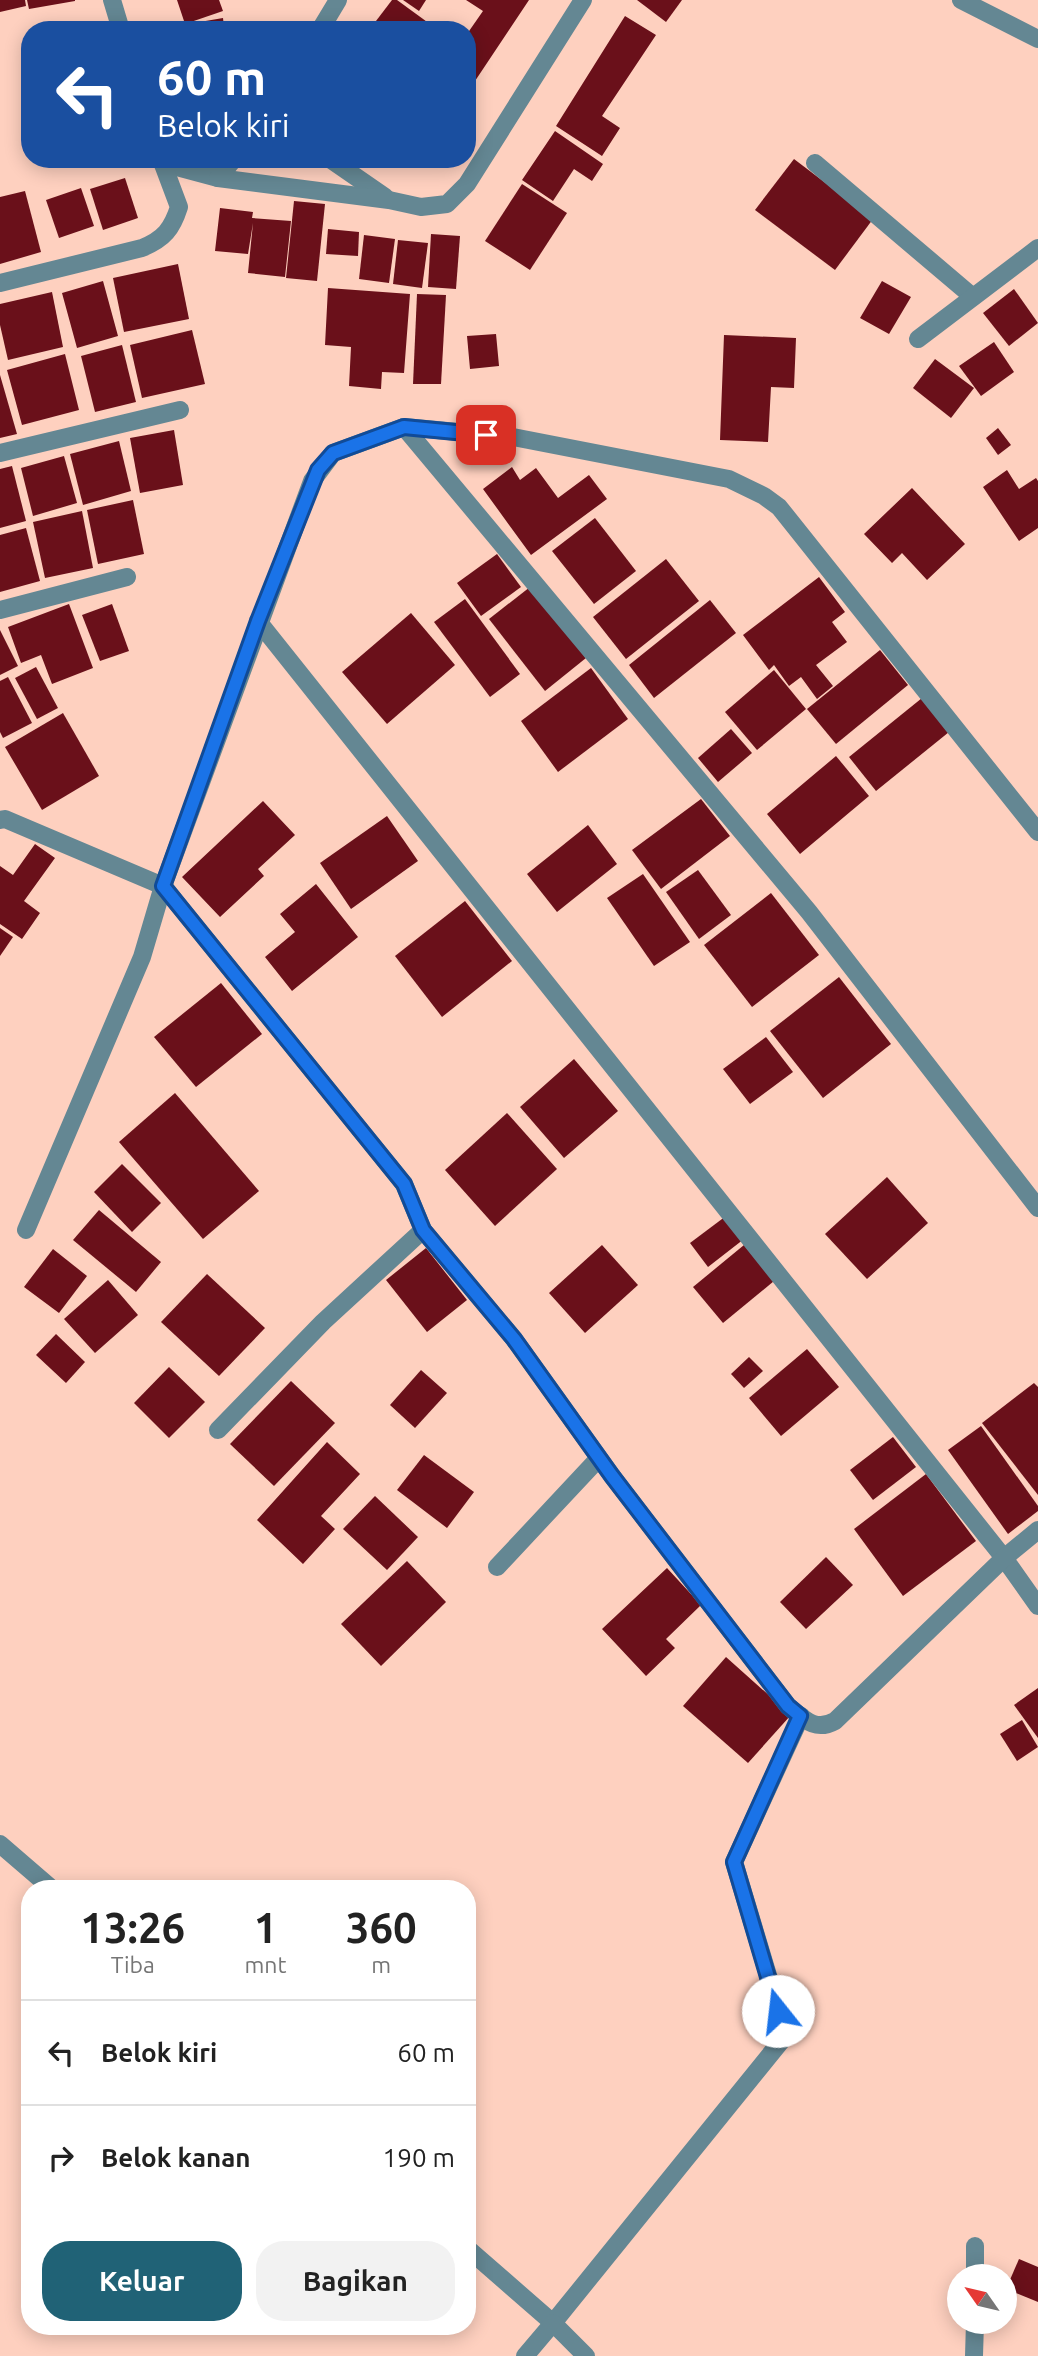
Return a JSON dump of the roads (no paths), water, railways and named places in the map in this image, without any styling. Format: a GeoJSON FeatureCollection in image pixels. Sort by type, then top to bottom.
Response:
{"type":"FeatureCollection","features":[{"type":"Feature","properties":{"kind":"street"},"geometry":{"type":"LineString","coordinates":[[111,0],[118,21]]}},
{"type":"Feature","properties":{"kind":"street"},"geometry":{"type":"LineString","coordinates":[[325,21],[338,0]]}},
{"type":"Feature","properties":{"kind":"street"},"geometry":{"type":"LineString","coordinates":[[476,168],[583,0]]}},
{"type":"Feature","properties":{"kind":"street"},"geometry":{"type":"LineString","coordinates":[[961,0],[1038,39]]}},
{"type":"Feature","properties":{"kind":"street"},"geometry":{"type":"LineString","coordinates":[[815,163],[974,297]]}},
{"type":"Feature","properties":{"kind":"street"},"geometry":{"type":"LineString","coordinates":[[0,284],[142,248],[160,240],[174,220],[179,206],[164,168]]}},
{"type":"Feature","properties":{"kind":"street"},"geometry":{"type":"LineString","coordinates":[[184,168],[218,178],[434,208],[458,196],[476,168]]}},
{"type":"Feature","properties":{"kind":"street"},"geometry":{"type":"LineString","coordinates":[[218,178],[226,168]]}},
{"type":"Feature","properties":{"kind":"street"},"geometry":{"type":"LineString","coordinates":[[343,168],[389,200]]}},
{"type":"Feature","properties":{"kind":"street"},"geometry":{"type":"LineString","coordinates":[[918,339],[1038,248]]}},
{"type":"Feature","properties":{"kind":"street"},"geometry":{"type":"LineString","coordinates":[[0,453],[180,410]]}},
{"type":"Feature","properties":{"kind":"street"},"geometry":{"type":"LineString","coordinates":[[404,427],[809,912],[1038,1208]]}},
{"type":"Feature","properties":{"kind":"street"},"geometry":{"type":"LineString","coordinates":[[26,1230],[142,957],[163,886],[258,621],[318,470],[333,453],[404,427],[513,437],[729,479],[764,496],[788,518],[1038,832]]}},
{"type":"Feature","properties":{"kind":"street"},"geometry":{"type":"LineString","coordinates":[[0,610],[127,577]]}},
{"type":"Feature","properties":{"kind":"street"},"geometry":{"type":"LineString","coordinates":[[258,621],[1004,1558],[1038,1606]]}},
{"type":"Feature","properties":{"kind":"street"},"geometry":{"type":"LineString","coordinates":[[2,816],[163,886],[404,1184],[423,1230],[514,1339],[599,1458],[788,1706],[808,1723],[821,1726],[835,1721],[1004,1558],[1038,1531]]}},
{"type":"Feature","properties":{"kind":"street"},"geometry":{"type":"LineString","coordinates":[[218,1430],[323,1322],[423,1230]]}},
{"type":"Feature","properties":{"kind":"street"},"geometry":{"type":"LineString","coordinates":[[498,1567],[599,1458]]}},
{"type":"Feature","properties":{"kind":"street"},"geometry":{"type":"LineString","coordinates":[[525,2356],[786,2035],[734,1862],[800,1716]]}},
{"type":"Feature","properties":{"kind":"street"},"geometry":{"type":"LineString","coordinates":[[0,1844],[42,1880]]}},
{"type":"Feature","properties":{"kind":"street"},"geometry":{"type":"LineString","coordinates":[[975,2246],[975,2264]]}},
{"type":"Feature","properties":{"kind":"street"},"geometry":{"type":"LineString","coordinates":[[476,2256],[553,2323],[586,2356]]}},
{"type":"Feature","properties":{"kind":"street"},"geometry":{"type":"LineString","coordinates":[[974,2356],[975,2334]]}}]}
